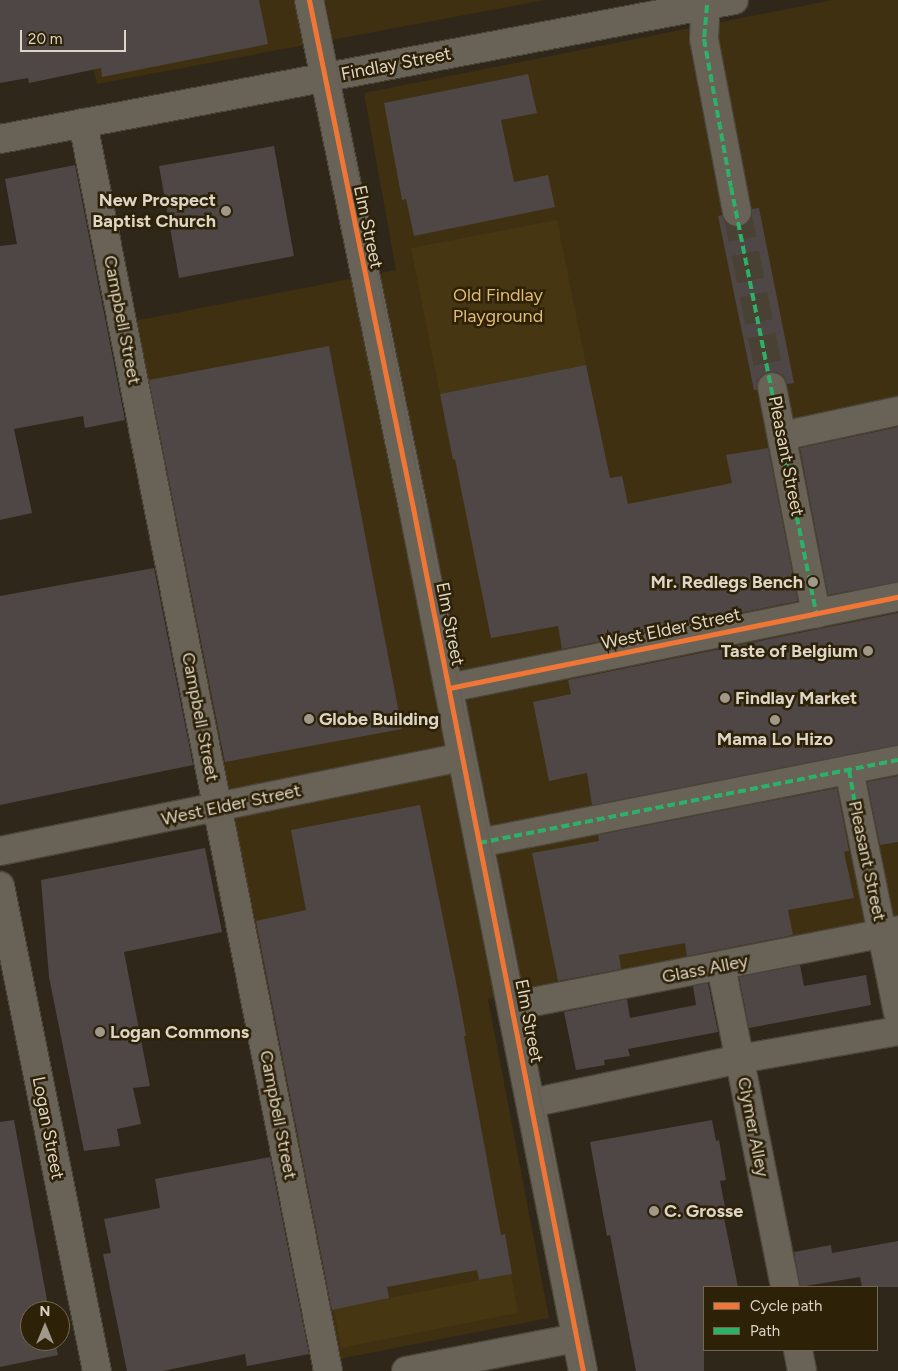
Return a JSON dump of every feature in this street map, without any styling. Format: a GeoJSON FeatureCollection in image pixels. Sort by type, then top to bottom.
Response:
{"type":"FeatureCollection","features":[{"type":"Feature","properties":{"kind":"street","name":"Elm Street"},"geometry":{"type":"LineString","coordinates":[[309,0],[449,688],[583,1371]]}},
{"type":"Feature","properties":{"kind":"street","name":"Findlay Street"},"geometry":{"type":"LineString","coordinates":[[0,139],[706,3],[734,0]]}},
{"type":"Feature","properties":{"kind":"street"},"geometry":{"type":"LineString","coordinates":[[706,3],[704,39],[737,212]]}},
{"type":"Feature","properties":{"kind":"street","name":"Campbell Street"},"geometry":{"type":"LineString","coordinates":[[83,123],[328,1371]]}},
{"type":"Feature","properties":{"kind":"street","name":"Pleasant Street"},"geometry":{"type":"LineString","coordinates":[[772,387],[816,614]]}},
{"type":"Feature","properties":{"kind":"street"},"geometry":{"type":"LineString","coordinates":[[782,436],[898,412]]}},
{"type":"Feature","properties":{"kind":"street","name":"West Elder Street"},"geometry":{"type":"LineString","coordinates":[[449,688],[898,597]]}},
{"type":"Feature","properties":{"kind":"street","name":"West Elder Street"},"geometry":{"type":"LineString","coordinates":[[0,851],[462,758]]}},
{"type":"Feature","properties":{"kind":"street"},"geometry":{"type":"LineString","coordinates":[[479,843],[898,760]]}},
{"type":"Feature","properties":{"kind":"street","name":"Pleasant Street"},"geometry":{"type":"LineString","coordinates":[[849,770],[859,826],[890,932],[898,1012]]}},
{"type":"Feature","properties":{"kind":"street","name":"Logan Street"},"geometry":{"type":"LineString","coordinates":[[0,886],[96,1371]]}},
{"type":"Feature","properties":{"kind":"street","name":"Glass Alley"},"geometry":{"type":"LineString","coordinates":[[512,1006],[890,932]]}},
{"type":"Feature","properties":{"kind":"street","name":"Clymer Alley"},"geometry":{"type":"LineString","coordinates":[[721,966],[785,1286]]}},
{"type":"Feature","properties":{"kind":"street"},"geometry":{"type":"LineString","coordinates":[[531,1103],[739,1059],[898,1031]]}},
{"type":"Feature","properties":{"kind":"street"},"geometry":{"type":"LineString","coordinates":[[406,1371],[576,1338]]}},
{"type":"Feature","properties":{"kind":"street"},"geometry":{"type":"LineString","coordinates":[[798,1351],[802,1371]]}},
{"type":"Feature","properties":{"kind":"shaded area"},"geometry":{"type":"Polygon","coordinates":[[[79,0],[545,0],[97,84],[79,0]]]}},
{"type":"Feature","properties":{"kind":"shaded area","name":"Findlay Market"},"geometry":{"type":"Polygon","coordinates":[[[832,0],[898,0],[898,920],[488,999],[549,1318],[334,1360],[134,321],[396,270],[364,93],[832,0]]]}},
{"type":"Feature","properties":{"kind":"green space","name":"Old Findlay Playground"},"geometry":{"type":"Polygon","coordinates":[[[557,220],[586,365],[440,394],[411,248],[557,220]]]}},
{"type":"Feature","properties":{"kind":"green space"},"geometry":{"type":"Polygon","coordinates":[[[511,1274],[518,1313],[341,1348],[334,1309],[511,1274]]]}},
{"type":"Feature","properties":{"kind":"building"},"geometry":{"type":"Polygon","coordinates":[[[0,0],[259,0],[268,44],[102,77],[101,68],[29,83],[28,78],[0,83],[0,0]]]}},
{"type":"Feature","properties":{"kind":"building"},"geometry":{"type":"Polygon","coordinates":[[[528,74],[537,113],[501,120],[514,182],[548,175],[555,207],[414,236],[406,199],[402,200],[384,103],[528,74]]]}},
{"type":"Feature","properties":{"kind":"building"},"geometry":{"type":"Polygon","coordinates":[[[274,146],[294,256],[179,278],[159,166],[274,146]]]}},
{"type":"Feature","properties":{"kind":"building"},"geometry":{"type":"Polygon","coordinates":[[[75,165],[125,420],[85,428],[83,416],[14,429],[32,513],[0,520],[0,246],[17,244],[5,179],[75,165]]]}},
{"type":"Feature","properties":{"kind":"building"},"geometry":{"type":"Polygon","coordinates":[[[759,208],[794,383],[787,384],[783,376],[777,372],[770,372],[761,376],[757,382],[757,390],[754,390],[718,216],[722,215],[725,222],[731,227],[740,227],[747,224],[752,218],[752,209],[759,208]]]}},
{"type":"Feature","properties":{"kind":"building"},"geometry":{"type":"Polygon","coordinates":[[[329,346],[402,729],[225,762],[149,380],[329,346]]]}},
{"type":"Feature","properties":{"kind":"building"},"geometry":{"type":"Polygon","coordinates":[[[586,365],[610,478],[622,476],[628,504],[732,483],[726,455],[768,448],[798,601],[562,649],[558,626],[491,638],[440,394],[586,365]]]}},
{"type":"Feature","properties":{"kind":"building"},"geometry":{"type":"Polygon","coordinates":[[[898,427],[898,582],[828,595],[800,448],[898,427]]]}},
{"type":"Feature","properties":{"kind":"building"},"geometry":{"type":"Polygon","coordinates":[[[154,568],[193,765],[0,805],[0,596],[154,568]]]}},
{"type":"Feature","properties":{"kind":"building","name":"Findlay Market"},"geometry":{"type":"Polygon","coordinates":[[[898,613],[898,745],[592,805],[587,773],[549,781],[533,702],[571,694],[568,680],[898,613]]]}},
{"type":"Feature","properties":{"kind":"building"},"geometry":{"type":"Polygon","coordinates":[[[898,776],[898,842],[880,845],[867,782],[898,776]]]}},
{"type":"Feature","properties":{"kind":"building"},"geometry":{"type":"Polygon","coordinates":[[[837,788],[849,851],[844,852],[854,898],[788,910],[793,935],[687,956],[685,943],[619,955],[621,969],[558,981],[532,853],[599,841],[598,835],[837,788]]]}},
{"type":"Feature","properties":{"kind":"building"},"geometry":{"type":"Polygon","coordinates":[[[420,805],[458,992],[466,1036],[464,1036],[501,1235],[505,1234],[512,1274],[479,1280],[477,1270],[387,1287],[389,1298],[332,1310],[256,921],[306,910],[291,830],[420,805]]]}},
{"type":"Feature","properties":{"kind":"building","name":"Logan Commons"},"geometry":{"type":"Polygon","coordinates":[[[205,848],[222,932],[124,952],[150,1086],[133,1088],[141,1124],[117,1129],[120,1146],[84,1151],[49,977],[41,880],[205,848]]]}},
{"type":"Feature","properties":{"kind":"building"},"geometry":{"type":"Polygon","coordinates":[[[800,965],[804,986],[866,975],[871,1005],[749,1028],[739,977],[800,965]]]}},
{"type":"Feature","properties":{"kind":"building"},"geometry":{"type":"Polygon","coordinates":[[[708,983],[718,1032],[628,1049],[630,1056],[604,1060],[605,1065],[576,1070],[564,1012],[627,999],[630,1018],[696,1005],[693,986],[708,983]]]}},
{"type":"Feature","properties":{"kind":"building"},"geometry":{"type":"Polygon","coordinates":[[[14,1120],[47,1301],[20,1301],[20,1351],[57,1351],[58,1355],[0,1367],[0,1122],[14,1120]]]}},
{"type":"Feature","properties":{"kind":"building"},"geometry":{"type":"Polygon","coordinates":[[[712,1120],[716,1141],[719,1140],[726,1180],[720,1181],[725,1207],[722,1208],[738,1286],[703,1286],[704,1371],[636,1371],[610,1235],[607,1236],[590,1142],[712,1120]]]}},
{"type":"Feature","properties":{"kind":"building"},"geometry":{"type":"Polygon","coordinates":[[[270,1157],[309,1354],[247,1366],[245,1354],[163,1371],[127,1371],[103,1254],[111,1253],[104,1219],[160,1208],[155,1179],[270,1157]]]}},
{"type":"Feature","properties":{"kind":"building"},"geometry":{"type":"Polygon","coordinates":[[[898,1241],[898,1287],[862,1286],[860,1277],[800,1286],[794,1252],[831,1245],[832,1253],[898,1241]]]}},
{"type":"Feature","properties":{"kind":"tunnel"},"geometry":{"type":"LineString","coordinates":[[737,212],[772,387]]}},
{"type":"Feature","properties":{"kind":"tram line"},"geometry":{"type":"LineString","coordinates":[[323,0],[594,1371]]}},
{"type":"Feature","properties":{"kind":"marked path"},"geometry":{"type":"LineString","coordinates":[[707,5],[704,39],[731,187],[816,614]]}},
{"type":"Feature","properties":{"kind":"marked path"},"geometry":{"type":"LineString","coordinates":[[479,843],[898,760]]}},
{"type":"Feature","properties":{"kind":"marked path"},"geometry":{"type":"LineString","coordinates":[[849,770],[859,826]]}},
{"type":"Feature","properties":{"kind":"cycle path"},"geometry":{"type":"LineString","coordinates":[[309,0],[413,508],[583,1371]]}},
{"type":"Feature","properties":{"kind":"cycle path"},"geometry":{"type":"LineString","coordinates":[[449,688],[898,597]]}},
{"type":"Feature","properties":{"kind":"place","name":"New Prospect Baptist Church"},"geometry":{"type":"Point","coordinates":[226,211]}},
{"type":"Feature","properties":{"kind":"place","name":"Mr. Redlegs Bench"},"geometry":{"type":"Point","coordinates":[813,582]}},
{"type":"Feature","properties":{"kind":"place","name":"Taste of Belgium"},"geometry":{"type":"Point","coordinates":[868,651]}},
{"type":"Feature","properties":{"kind":"place","name":"Findlay Market"},"geometry":{"type":"Point","coordinates":[725,698]}},
{"type":"Feature","properties":{"kind":"place","name":"Globe Building"},"geometry":{"type":"Point","coordinates":[309,719]}},
{"type":"Feature","properties":{"kind":"place","name":"Mama Lo Hizo"},"geometry":{"type":"Point","coordinates":[775,720]}},
{"type":"Feature","properties":{"kind":"place","name":"Logan Commons"},"geometry":{"type":"Point","coordinates":[100,1032]}},
{"type":"Feature","properties":{"kind":"place","name":"C. Grosse"},"geometry":{"type":"Point","coordinates":[654,1211]}}]}
